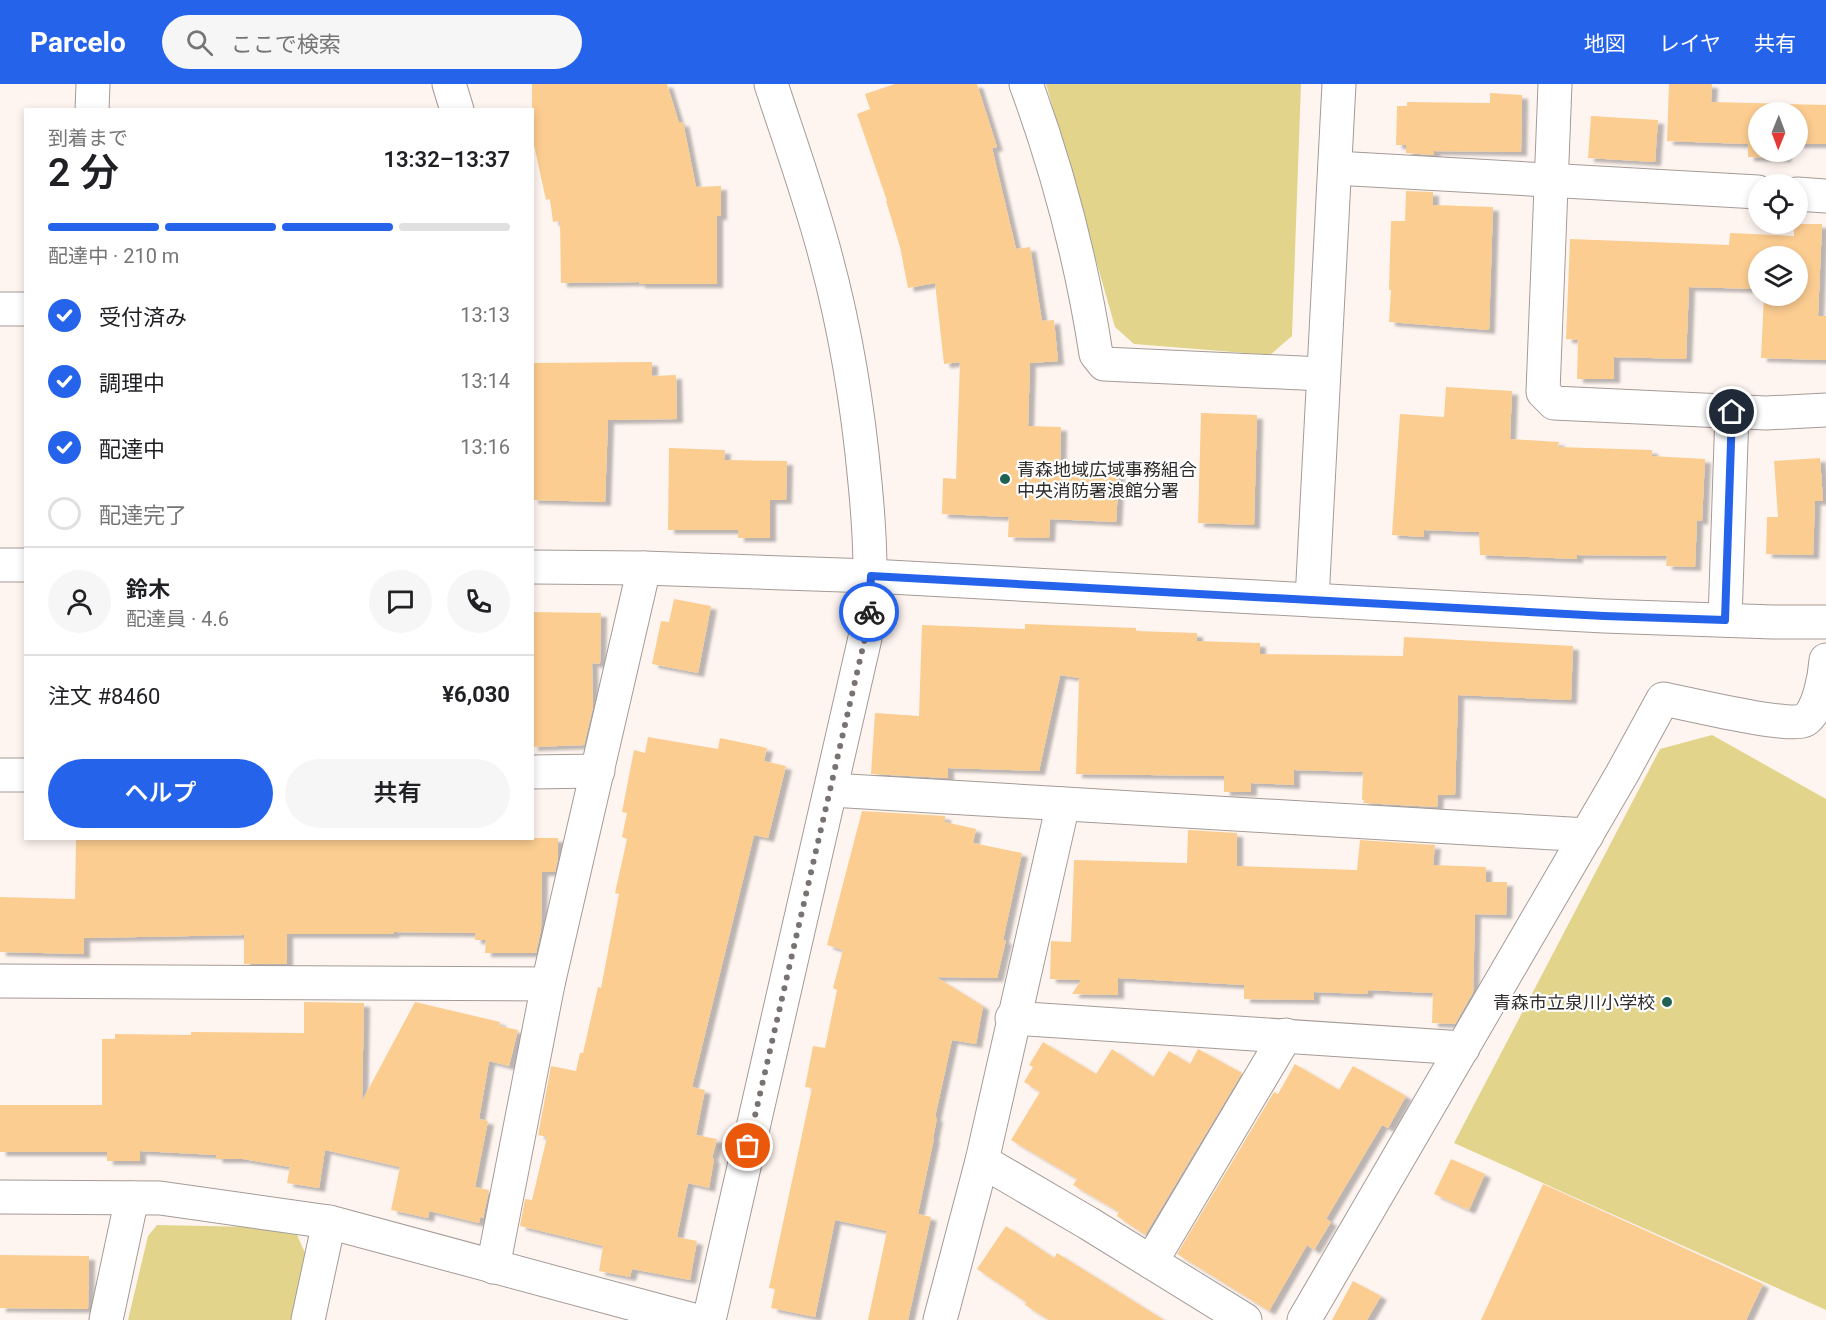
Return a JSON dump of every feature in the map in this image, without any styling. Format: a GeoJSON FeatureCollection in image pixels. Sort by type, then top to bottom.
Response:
{"type":"FeatureCollection","features":[{"type":"Feature","properties":{"kind":"street"},"geometry":{"type":"LineString","coordinates":[[93,84],[93,108]]}},
{"type":"Feature","properties":{"kind":"street"},"geometry":{"type":"LineString","coordinates":[[449,84],[457,108]]}},
{"type":"Feature","properties":{"kind":"street"},"geometry":{"type":"LineString","coordinates":[[709,1320],[865,638],[871,576],[861,444],[843,329],[826,258],[772,84]]}},
{"type":"Feature","properties":{"kind":"street"},"geometry":{"type":"LineString","coordinates":[[1026,84],[1056,172],[1096,354],[1104,364],[1323,374]]}},
{"type":"Feature","properties":{"kind":"street"},"geometry":{"type":"LineString","coordinates":[[1312,600],[1339,84]]}},
{"type":"Feature","properties":{"kind":"street"},"geometry":{"type":"LineString","coordinates":[[1555,84],[1543,392],[1554,403],[1766,413],[1826,410]]}},
{"type":"Feature","properties":{"kind":"street"},"geometry":{"type":"LineString","coordinates":[[1335,168],[1748,191]]}},
{"type":"Feature","properties":{"kind":"street"},"geometry":{"type":"LineString","coordinates":[[1808,195],[1826,196]]}},
{"type":"Feature","properties":{"kind":"street"},"geometry":{"type":"LineString","coordinates":[[0,309],[24,309]]}},
{"type":"Feature","properties":{"kind":"street"},"geometry":{"type":"LineString","coordinates":[[1725,620],[1732,412]]}},
{"type":"Feature","properties":{"kind":"street"},"geometry":{"type":"LineString","coordinates":[[0,565],[24,565]]}},
{"type":"Feature","properties":{"kind":"street"},"geometry":{"type":"LineString","coordinates":[[534,567],[644,568],[871,576],[1604,616],[1826,622]]}},
{"type":"Feature","properties":{"kind":"street"},"geometry":{"type":"LineString","coordinates":[[493,1267],[548,984],[644,568]]}},
{"type":"Feature","properties":{"kind":"street"},"geometry":{"type":"LineString","coordinates":[[1304,1320],[1587,835],[1663,699],[1765,719],[1792,722],[1804,720],[1814,710],[1826,660]]}},
{"type":"Feature","properties":{"kind":"street"},"geometry":{"type":"LineString","coordinates":[[534,772],[598,771]]}},
{"type":"Feature","properties":{"kind":"street"},"geometry":{"type":"LineString","coordinates":[[0,775],[24,775]]}},
{"type":"Feature","properties":{"kind":"street"},"geometry":{"type":"LineString","coordinates":[[831,790],[1587,835]]}},
{"type":"Feature","properties":{"kind":"street"},"geometry":{"type":"LineString","coordinates":[[940,1320],[982,1161],[1012,1018],[1062,804]]}},
{"type":"Feature","properties":{"kind":"street"},"geometry":{"type":"LineString","coordinates":[[0,981],[548,984]]}},
{"type":"Feature","properties":{"kind":"street"},"geometry":{"type":"LineString","coordinates":[[1012,1018],[1463,1048]]}},
{"type":"Feature","properties":{"kind":"street"},"geometry":{"type":"LineString","coordinates":[[1151,1262],[1286,1035]]}},
{"type":"Feature","properties":{"kind":"street"},"geometry":{"type":"LineString","coordinates":[[982,1161],[1245,1320]]}},
{"type":"Feature","properties":{"kind":"street"},"geometry":{"type":"LineString","coordinates":[[0,1197],[160,1198],[329,1222],[693,1320]]}},
{"type":"Feature","properties":{"kind":"street"},"geometry":{"type":"LineString","coordinates":[[106,1320],[132,1198]]}},
{"type":"Feature","properties":{"kind":"street"},"geometry":{"type":"LineString","coordinates":[[308,1320],[329,1222]]}},
{"type":"Feature","properties":{"kind":"shaded area"},"geometry":{"type":"Polygon","coordinates":[[[1046,84],[1301,84],[1292,336],[1270,355],[1134,344],[1115,327],[1046,84]]]}},
{"type":"Feature","properties":{"kind":"shaded area","name":"青森市立泉川小学校"},"geometry":{"type":"Polygon","coordinates":[[[1712,735],[1826,799],[1826,1310],[1454,1143],[1660,749],[1712,735]]]}},
{"type":"Feature","properties":{"kind":"shaded area"},"geometry":{"type":"Polygon","coordinates":[[[157,1225],[254,1227],[297,1235],[306,1255],[291,1320],[128,1320],[148,1236],[157,1225]]]}},
{"type":"Feature","properties":{"kind":"building"},"geometry":{"type":"Polygon","coordinates":[[[532,84],[667,84],[679,123],[683,122],[696,187],[721,186],[721,216],[717,216],[717,284],[561,283],[560,221],[553,222],[550,199],[546,200],[534,145],[534,108],[532,108],[532,84]]]}},
{"type":"Feature","properties":{"kind":"building"},"geometry":{"type":"Polygon","coordinates":[[[895,84],[977,84],[997,147],[992,148],[1016,249],[1030,247],[1042,321],[1054,320],[1058,361],[1030,363],[1028,426],[1061,427],[1060,472],[1119,474],[1116,522],[1050,519],[1049,538],[1008,537],[1009,517],[942,514],[943,478],[956,479],[960,362],[944,364],[935,283],[908,288],[900,247],[887,201],[857,114],[870,109],[865,94],[895,84]]]}},
{"type":"Feature","properties":{"kind":"building"},"geometry":{"type":"Polygon","coordinates":[[[1669,84],[1712,84],[1711,102],[1748,103],[1748,144],[1667,141],[1669,84]]]}},
{"type":"Feature","properties":{"kind":"building"},"geometry":{"type":"Polygon","coordinates":[[[1490,93],[1522,95],[1521,152],[1434,151],[1434,155],[1406,153],[1406,145],[1396,145],[1397,106],[1407,106],[1407,102],[1490,103],[1490,93]]]}},
{"type":"Feature","properties":{"kind":"building"},"geometry":{"type":"Polygon","coordinates":[[[1808,105],[1826,105],[1826,144],[1808,144],[1808,105]]]}},
{"type":"Feature","properties":{"kind":"building"},"geometry":{"type":"Polygon","coordinates":[[[1591,116],[1658,120],[1655,162],[1588,158],[1591,116]]]}},
{"type":"Feature","properties":{"kind":"building"},"geometry":{"type":"Polygon","coordinates":[[[1406,191],[1433,192],[1433,205],[1493,207],[1489,330],[1389,322],[1391,221],[1405,221],[1406,191]]]}},
{"type":"Feature","properties":{"kind":"building"},"geometry":{"type":"Polygon","coordinates":[[[1808,224],[1822,224],[1818,316],[1826,316],[1826,360],[1761,358],[1764,306],[1808,306],[1808,246],[1748,246],[1748,289],[1689,287],[1686,359],[1614,357],[1614,379],[1577,379],[1578,340],[1566,339],[1570,239],[1729,245],[1730,233],[1794,236],[1794,234],[1808,234],[1808,224]]]}},
{"type":"Feature","properties":{"kind":"building"},"geometry":{"type":"Polygon","coordinates":[[[652,362],[652,376],[676,375],[677,419],[608,420],[605,502],[534,500],[534,363],[652,362]]]}},
{"type":"Feature","properties":{"kind":"building"},"geometry":{"type":"Polygon","coordinates":[[[1446,387],[1512,391],[1510,439],[1559,442],[1558,447],[1652,450],[1652,456],[1705,459],[1702,521],[1697,520],[1695,567],[1666,566],[1667,556],[1577,555],[1577,559],[1480,555],[1479,532],[1424,530],[1424,537],[1392,535],[1400,414],[1444,417],[1446,387]]]}},
{"type":"Feature","properties":{"kind":"building"},"geometry":{"type":"Polygon","coordinates":[[[1201,413],[1257,415],[1254,525],[1198,523],[1201,413]]]}},
{"type":"Feature","properties":{"kind":"building"},"geometry":{"type":"Polygon","coordinates":[[[669,448],[725,450],[724,460],[787,461],[786,500],[770,500],[770,538],[738,538],[738,530],[668,530],[669,448]]]}},
{"type":"Feature","properties":{"kind":"building"},"geometry":{"type":"Polygon","coordinates":[[[1820,458],[1823,501],[1815,501],[1813,555],[1766,554],[1767,517],[1778,517],[1774,461],[1820,458]]]}},
{"type":"Feature","properties":{"kind":"building"},"geometry":{"type":"Polygon","coordinates":[[[674,599],[711,606],[698,673],[652,664],[661,621],[669,622],[674,599]]]}},
{"type":"Feature","properties":{"kind":"building"},"geometry":{"type":"Polygon","coordinates":[[[534,612],[601,613],[600,664],[592,663],[593,707],[584,745],[534,747],[534,612]]]}},
{"type":"Feature","properties":{"kind":"building"},"geometry":{"type":"Polygon","coordinates":[[[1025,624],[1136,628],[1136,631],[1197,633],[1197,641],[1260,643],[1260,654],[1403,656],[1404,637],[1573,646],[1571,700],[1458,695],[1455,795],[1438,795],[1437,807],[1363,803],[1363,772],[1294,770],[1294,785],[1251,783],[1251,792],[1224,792],[1224,776],[1076,774],[1079,678],[1060,675],[1039,771],[948,768],[948,778],[871,774],[875,713],[919,716],[922,625],[1025,629],[1025,624]]]}},
{"type":"Feature","properties":{"kind":"building"},"geometry":{"type":"Polygon","coordinates":[[[648,737],[718,749],[720,738],[767,748],[764,761],[786,766],[768,838],[754,835],[692,1087],[705,1090],[696,1135],[717,1139],[712,1158],[714,1159],[709,1188],[688,1183],[677,1237],[697,1241],[690,1280],[632,1269],[630,1277],[599,1271],[603,1246],[520,1226],[525,1199],[532,1200],[547,1137],[538,1135],[551,1066],[576,1071],[580,1053],[583,1053],[598,987],[601,988],[619,894],[615,893],[627,839],[622,837],[627,813],[622,812],[634,750],[645,753],[648,737]]]}},
{"type":"Feature","properties":{"kind":"building"},"geometry":{"type":"Polygon","coordinates":[[[862,811],[945,816],[945,822],[976,829],[973,843],[1022,853],[997,978],[936,977],[983,1006],[976,1044],[952,1040],[935,1117],[937,1118],[934,1138],[918,1214],[931,1217],[908,1320],[868,1320],[887,1231],[835,1220],[815,1317],[771,1308],[775,1289],[769,1288],[812,1088],[805,1087],[813,1046],[825,1048],[837,990],[833,988],[843,950],[827,945],[862,811]]]}},
{"type":"Feature","properties":{"kind":"building"},"geometry":{"type":"Polygon","coordinates":[[[1188,830],[1237,833],[1237,866],[1357,870],[1360,840],[1435,845],[1433,865],[1486,867],[1486,882],[1507,882],[1506,915],[1475,914],[1473,992],[1455,1024],[1432,1023],[1433,993],[1368,990],[1367,994],[1314,992],[1314,1000],[1244,999],[1244,985],[1118,978],[1118,995],[1072,994],[1081,980],[1050,979],[1051,941],[1071,942],[1074,860],[1187,863],[1188,830]]]}},
{"type":"Feature","properties":{"kind":"building"},"geometry":{"type":"Polygon","coordinates":[[[534,838],[558,838],[555,872],[542,872],[541,929],[536,953],[485,953],[486,940],[475,940],[475,933],[394,932],[393,934],[287,934],[287,964],[244,964],[244,935],[84,938],[84,954],[0,952],[0,897],[75,899],[76,840],[534,840],[534,838]]]}},
{"type":"Feature","properties":{"kind":"building"},"geometry":{"type":"Polygon","coordinates":[[[304,1002],[364,1003],[362,1101],[415,1002],[500,1022],[499,1026],[518,1030],[509,1066],[489,1061],[479,1119],[488,1121],[475,1187],[489,1190],[483,1218],[480,1217],[479,1223],[429,1211],[428,1218],[391,1210],[400,1167],[325,1150],[319,1188],[287,1183],[290,1167],[243,1159],[216,1159],[217,1155],[140,1151],[140,1161],[107,1161],[107,1152],[0,1152],[0,1105],[102,1105],[102,1039],[115,1039],[115,1034],[304,1033],[304,1002]]]}},
{"type":"Feature","properties":{"kind":"building"},"geometry":{"type":"Polygon","coordinates":[[[1043,1042],[1096,1074],[1112,1049],[1153,1077],[1169,1051],[1190,1064],[1198,1049],[1242,1073],[1145,1235],[1117,1216],[1119,1212],[1073,1185],[1077,1179],[1011,1140],[1040,1092],[1024,1082],[1033,1067],[1029,1065],[1043,1042]]]}},
{"type":"Feature","properties":{"kind":"building"},"geometry":{"type":"Polygon","coordinates":[[[1295,1064],[1339,1090],[1353,1066],[1406,1096],[1388,1128],[1382,1125],[1326,1219],[1331,1222],[1314,1250],[1307,1245],[1269,1311],[1177,1254],[1274,1092],[1278,1094],[1295,1064]]]}},
{"type":"Feature","properties":{"kind":"building"},"geometry":{"type":"Polygon","coordinates":[[[1451,1159],[1485,1174],[1469,1210],[1434,1194],[1451,1159]]]}},
{"type":"Feature","properties":{"kind":"building"},"geometry":{"type":"Polygon","coordinates":[[[1543,1184],[1763,1284],[1746,1320],[1481,1320],[1543,1184]]]}},
{"type":"Feature","properties":{"kind":"building"},"geometry":{"type":"Polygon","coordinates":[[[1006,1226],[1054,1258],[1057,1253],[1164,1320],[1049,1320],[977,1269],[1006,1226]]]}},
{"type":"Feature","properties":{"kind":"building"},"geometry":{"type":"Polygon","coordinates":[[[0,1255],[89,1256],[88,1309],[0,1308],[0,1255]]]}},
{"type":"Feature","properties":{"kind":"building"},"geometry":{"type":"Polygon","coordinates":[[[1353,1281],[1381,1296],[1367,1320],[1332,1320],[1353,1281]]]}},
{"type":"Feature","properties":{"kind":"way so far"},"geometry":{"type":"LineString","coordinates":[[748,1146],[831,790],[869,612]]}},
{"type":"Feature","properties":{"kind":"place","name":"青森地域広域事務組合 中央消防署浪館分署"},"geometry":{"type":"Point","coordinates":[1005,479]}},
{"type":"Feature","properties":{"kind":"place","name":"青森市立泉川小学校"},"geometry":{"type":"Point","coordinates":[1667,1002]}},
{"type":"Feature","properties":{"kind":"route"},"geometry":{"type":"LineString","coordinates":[[869,612],[871,576],[1604,616],[1725,620],[1732,412]]}}]}
